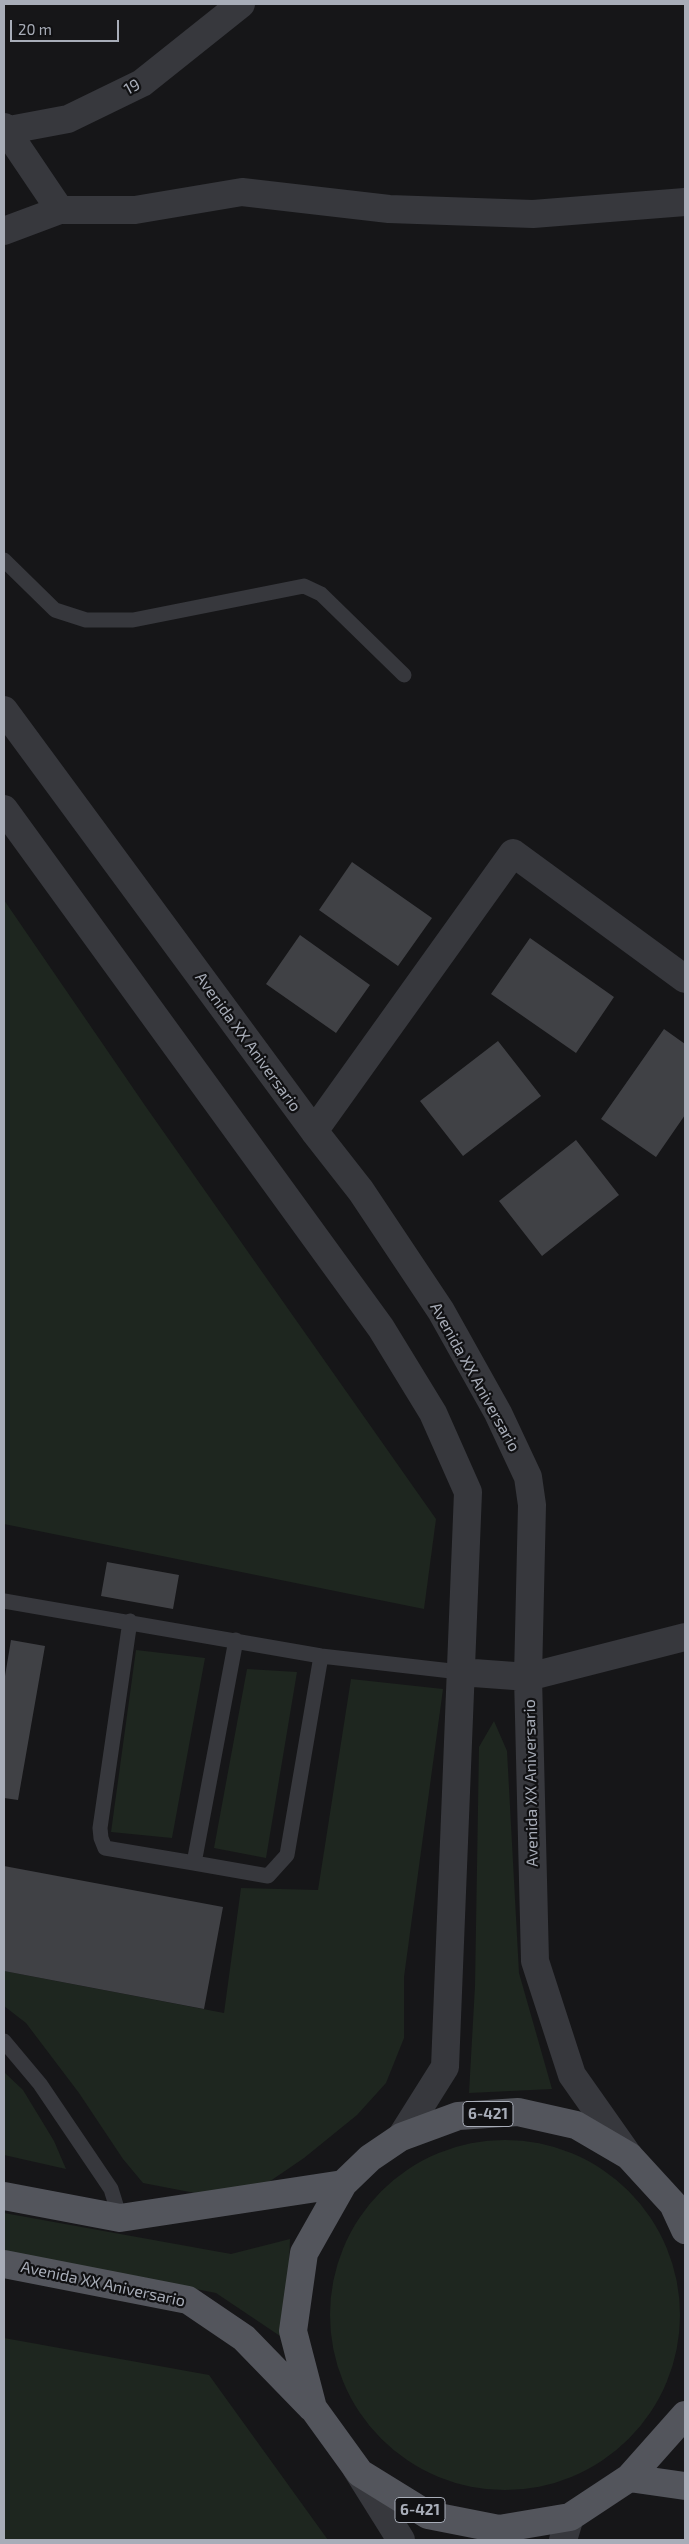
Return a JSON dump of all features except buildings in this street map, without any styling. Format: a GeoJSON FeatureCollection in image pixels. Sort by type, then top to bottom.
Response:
{"type":"FeatureCollection","features":[{"type":"Feature","properties":{"kind":"main road","name":"Avenida XX Aniversario"},"geometry":{"type":"LineString","coordinates":[[313,2408],[293,2331],[304,2253],[343,2184],[370,2158],[401,2137],[458,2116],[518,2112],[576,2125],[629,2156],[673,2204],[685,2230]]}},
{"type":"Feature","properties":{"kind":"main road"},"geometry":{"type":"LineString","coordinates":[[4,2196],[120,2218],[343,2184]]}},
{"type":"Feature","properties":{"kind":"main road","name":"Avenida XX Aniversario"},"geometry":{"type":"LineString","coordinates":[[4,2264],[188,2300],[244,2338],[313,2408],[360,2473],[428,2515],[499,2529],[567,2529],[629,2478],[685,2415]]}},
{"type":"Feature","properties":{"kind":"main road"},"geometry":{"type":"LineString","coordinates":[[629,2478],[685,2486]]}},
{"type":"Feature","properties":{"kind":"street","name":"19"},"geometry":{"type":"LineString","coordinates":[[4,129],[68,119],[142,83],[241,4]]}},
{"type":"Feature","properties":{"kind":"street"},"geometry":{"type":"LineString","coordinates":[[4,129],[60,210]]}},
{"type":"Feature","properties":{"kind":"street"},"geometry":{"type":"LineString","coordinates":[[4,231],[60,210],[135,210],[242,192],[389,209],[533,214],[685,202]]}},
{"type":"Feature","properties":{"kind":"street","name":"Avenida XX Aniversario"},"geometry":{"type":"LineString","coordinates":[[4,710],[314,1131],[361,1190],[441,1311],[498,1413],[528,1477],[532,1505],[528,1677],[535,1961],[572,2075],[629,2156]]}},
{"type":"Feature","properties":{"kind":"street","name":"Avenida XX Aniversario"},"geometry":{"type":"LineString","coordinates":[[4,809],[381,1328],[433,1413],[468,1492],[445,2067],[401,2137]]}},
{"type":"Feature","properties":{"kind":"street"},"geometry":{"type":"LineString","coordinates":[[314,1131],[514,853],[685,979]]}},
{"type":"Feature","properties":{"kind":"street"},"geometry":{"type":"LineString","coordinates":[[460,1672],[528,1677],[685,1637]]}},
{"type":"Feature","properties":{"kind":"street"},"geometry":{"type":"LineString","coordinates":[[351,2460],[401,2540]]}},
{"type":"Feature","properties":{"kind":"lane"},"geometry":{"type":"LineString","coordinates":[[4,560],[55,610],[86,620],[133,620],[290,587],[304,586],[321,594],[404,675]]}},
{"type":"Feature","properties":{"kind":"lane"},"geometry":{"type":"LineString","coordinates":[[4,1601],[130,1621],[321,1656],[460,1672]]}},
{"type":"Feature","properties":{"kind":"lane"},"geometry":{"type":"LineString","coordinates":[[130,1621],[100,1828],[100,1838],[105,1848],[268,1876],[287,1855],[321,1656]]}},
{"type":"Feature","properties":{"kind":"lane"},"geometry":{"type":"LineString","coordinates":[[194,1863],[236,1640]]}},
{"type":"Feature","properties":{"kind":"lane"},"geometry":{"type":"LineString","coordinates":[[4,2041],[40,2084],[111,2189],[120,2218]]}},
{"type":"Feature","properties":{"kind":"shaded area"},"geometry":{"type":"Polygon","coordinates":[[[4,900],[146,1107],[436,1519],[424,1609],[4,1524],[4,900]]]}},
{"type":"Feature","properties":{"kind":"shaded area"},"geometry":{"type":"Polygon","coordinates":[[[136,1650],[205,1658],[172,1838],[111,1832],[136,1650]]]}},
{"type":"Feature","properties":{"kind":"shaded area"},"geometry":{"type":"Polygon","coordinates":[[[247,1669],[297,1672],[266,1858],[214,1848],[247,1669]]]}},
{"type":"Feature","properties":{"kind":"shaded area"},"geometry":{"type":"Polygon","coordinates":[[[351,1679],[443,1689],[404,1977],[404,2038],[386,2083],[357,2115],[304,2158],[263,2186],[195,2193],[143,2183],[123,2159],[79,2093],[26,2023],[4,2006],[4,1971],[224,2013],[241,1888],[318,1890],[351,1679]]]}},
{"type":"Feature","properties":{"kind":"shaded area"},"geometry":{"type":"Polygon","coordinates":[[[494,1721],[507,1751],[519,1973],[552,2089],[469,2093],[475,1986],[479,1747],[494,1721]]]}},
{"type":"Feature","properties":{"kind":"shaded area"},"geometry":{"type":"Polygon","coordinates":[[[4,2072],[23,2090],[54,2141],[66,2169],[4,2155],[4,2072]]]}},
{"type":"Feature","properties":{"kind":"shaded area"},"geometry":{"type":"Polygon","coordinates":[[[505,2140],[539,2143],[572,2153],[602,2169],[629,2191],[651,2218],[667,2248],[677,2281],[680,2315],[677,2349],[667,2382],[651,2412],[629,2439],[602,2461],[572,2477],[539,2487],[505,2490],[471,2487],[438,2477],[408,2461],[381,2439],[359,2412],[343,2382],[333,2349],[330,2315],[333,2281],[343,2248],[359,2218],[381,2191],[408,2169],[438,2153],[471,2143],[505,2140]]]}},
{"type":"Feature","properties":{"kind":"shaded area"},"geometry":{"type":"Polygon","coordinates":[[[4,2213],[231,2254],[290,2239],[286,2340],[216,2293],[4,2251],[4,2213]]]}},
{"type":"Feature","properties":{"kind":"shaded area"},"geometry":{"type":"Polygon","coordinates":[[[4,2338],[209,2375],[328,2540],[4,2540],[4,2338]]]}}]}
